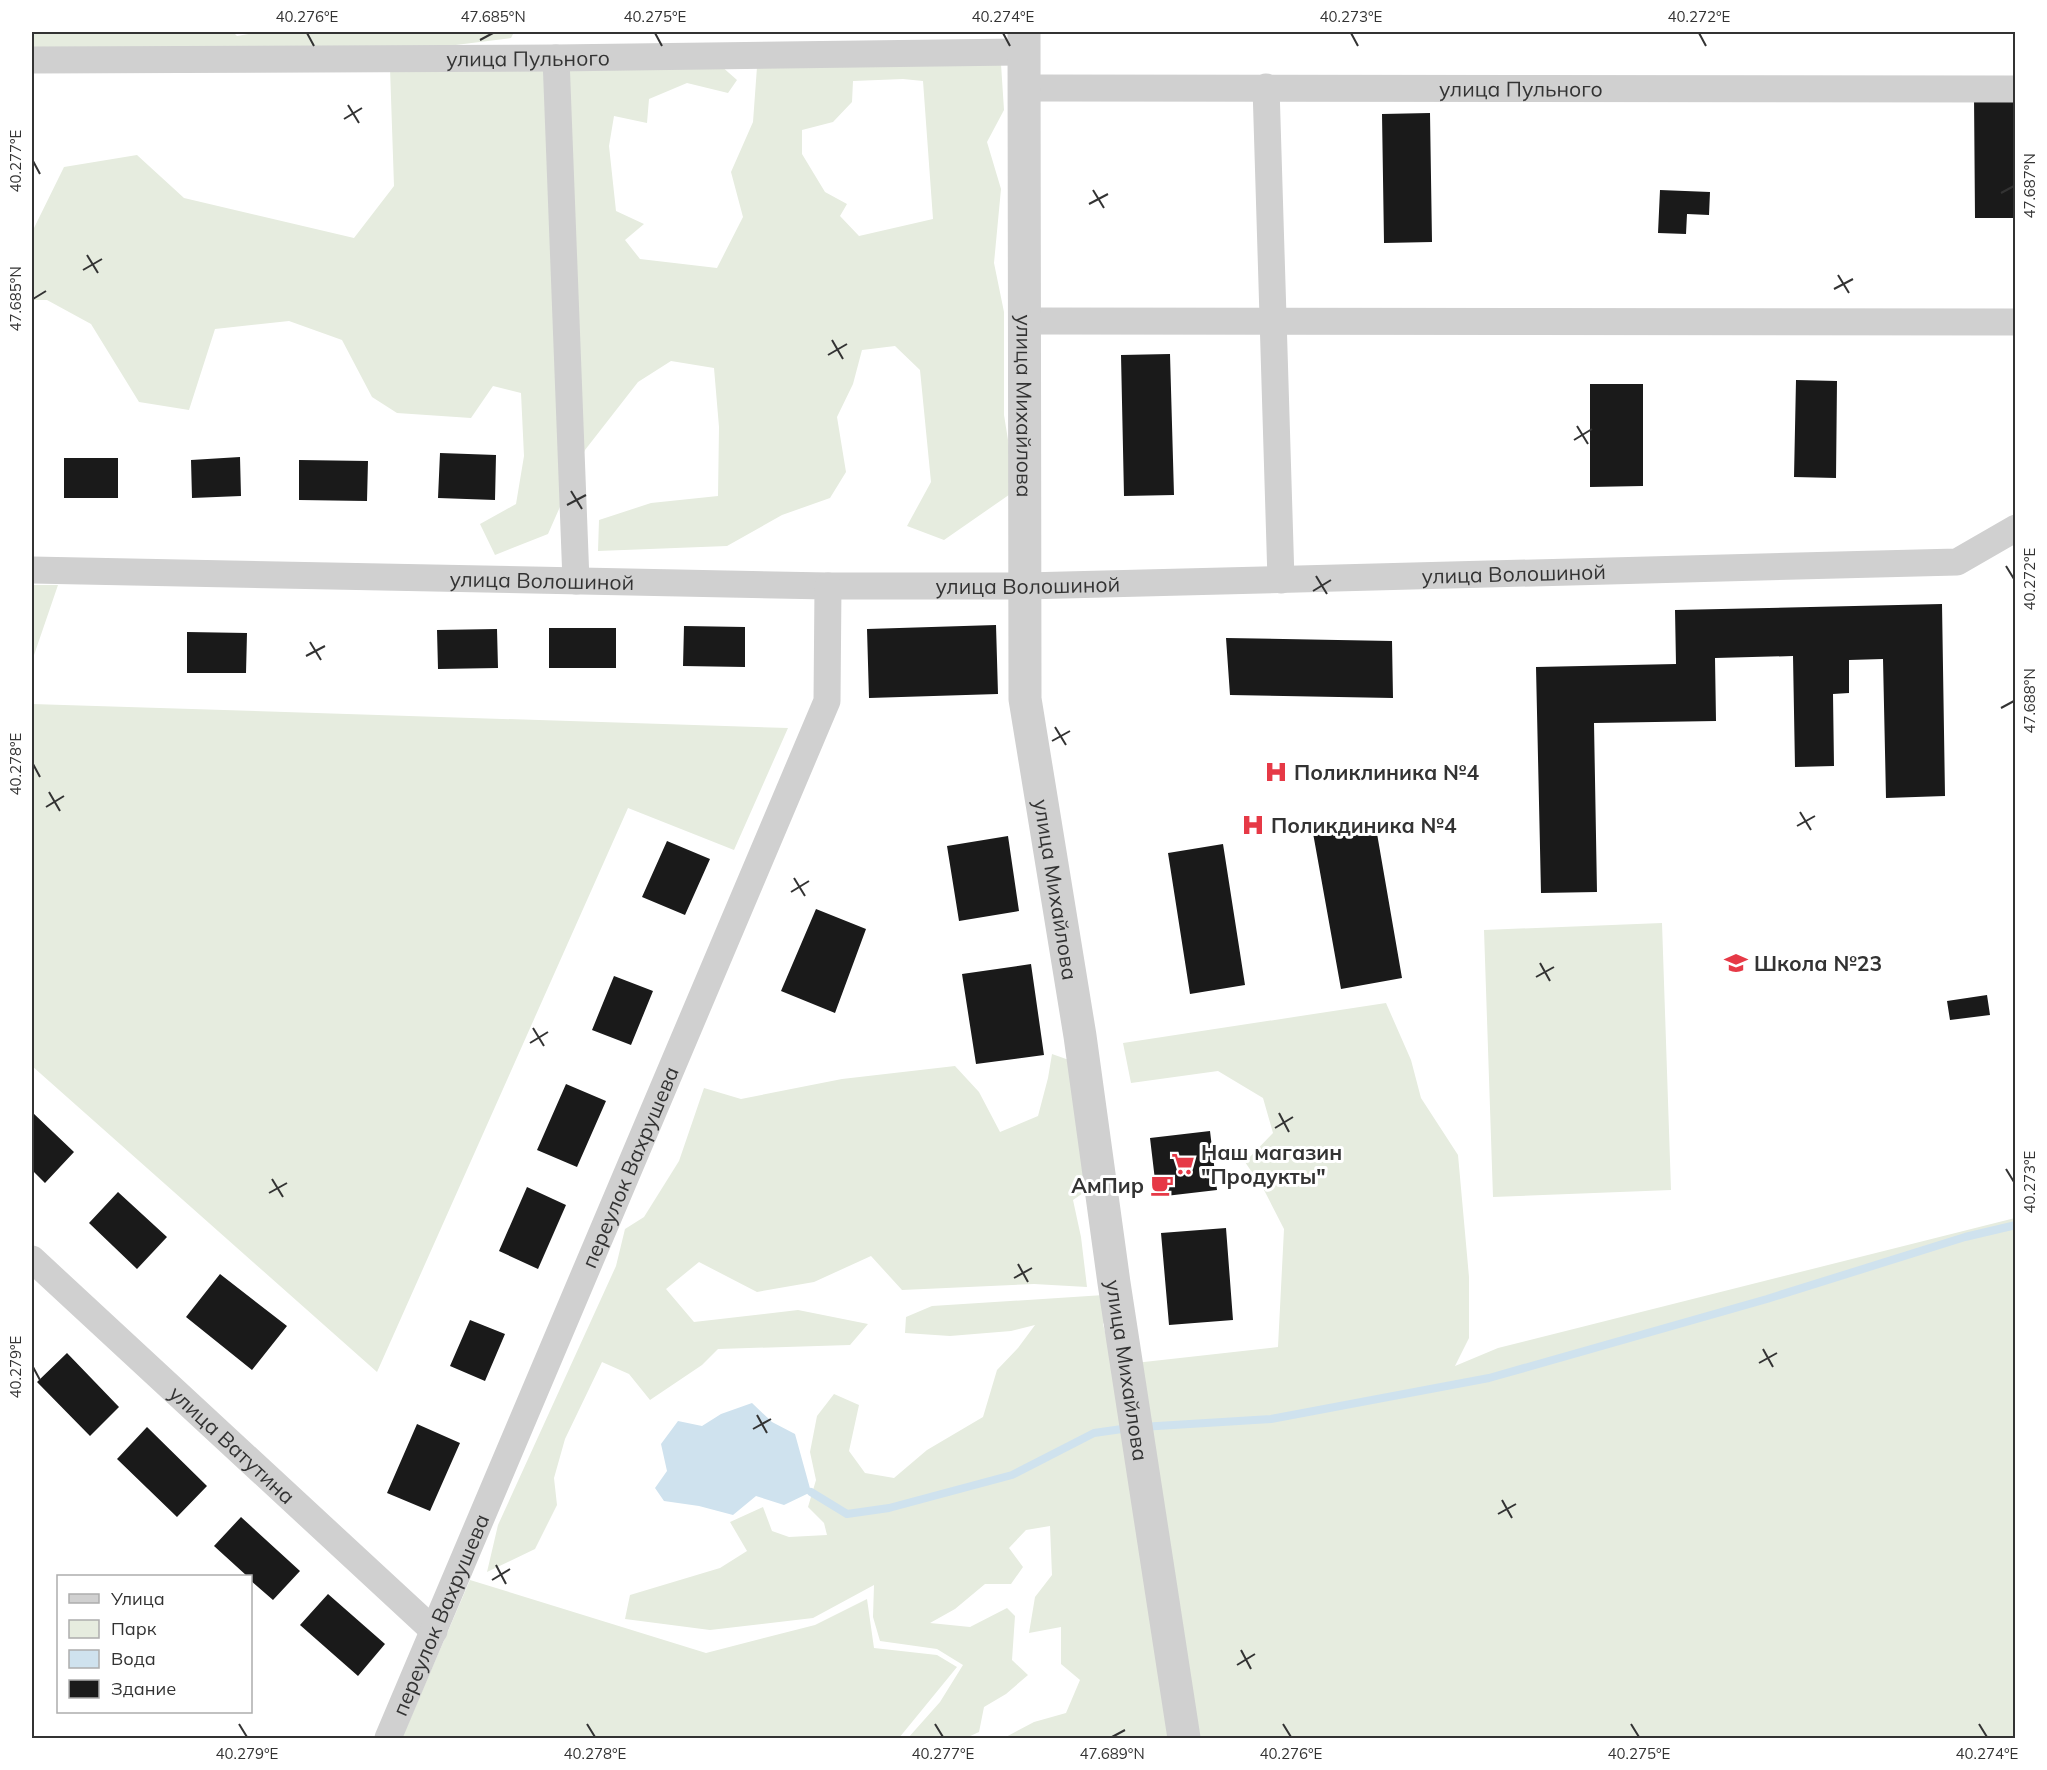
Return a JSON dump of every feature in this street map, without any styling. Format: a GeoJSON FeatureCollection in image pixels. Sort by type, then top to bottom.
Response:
{"type":"FeatureCollection","features":[{"type":"Feature","properties":{"kind":"street","name":"улица Пульного"},"geometry":{"type":"LineString","coordinates":[[32,60],[556,58],[1024,42]]}},
{"type":"Feature","properties":{"kind":"street","name":"улица Михайлова"},"geometry":{"type":"LineString","coordinates":[[1024,42],[1026,88],[1025,699],[1080,1036],[1136,1428],[1184,1738]]}},
{"type":"Feature","properties":{"kind":"street"},"geometry":{"type":"LineString","coordinates":[[556,58],[576,581]]}},
{"type":"Feature","properties":{"kind":"street"},"geometry":{"type":"LineString","coordinates":[[1266,87],[1281,579]]}},
{"type":"Feature","properties":{"kind":"street","name":"улица Пульного"},"geometry":{"type":"LineString","coordinates":[[1026,88],[2016,89]]}},
{"type":"Feature","properties":{"kind":"street"},"geometry":{"type":"LineString","coordinates":[[1025,321],[2016,322]]}},
{"type":"Feature","properties":{"kind":"street","name":"улица Волошиной"},"geometry":{"type":"LineString","coordinates":[[32,570],[828,586],[1025,586],[1957,562],[2016,528]]}},
{"type":"Feature","properties":{"kind":"street","name":"переулок Вахрушева"},"geometry":{"type":"LineString","coordinates":[[388,1738],[827,701],[828,586]]}},
{"type":"Feature","properties":{"kind":"street","name":"улица Ватутина"},"geometry":{"type":"LineString","coordinates":[[32,1258],[434,1631]]}},
{"type":"Feature","properties":{"kind":"green space"},"geometry":{"type":"Polygon","coordinates":[[[32,32],[233,32],[237,36],[261,32],[514,32],[511,38],[391,53],[32,53],[32,32]]]}},
{"type":"Feature","properties":{"kind":"green space"},"geometry":{"type":"Polygon","coordinates":[[[1001,64],[1004,110],[987,142],[1001,189],[994,263],[1004,312],[1004,415],[1016,490],[944,540],[907,526],[931,482],[920,370],[895,346],[862,350],[853,384],[837,417],[846,472],[830,498],[782,515],[727,546],[598,551],[599,520],[651,503],[718,496],[719,427],[714,368],[671,361],[638,382],[585,450],[548,534],[495,555],[480,524],[516,504],[524,456],[521,393],[493,386],[471,418],[397,413],[372,397],[342,340],[289,321],[215,329],[189,410],[139,402],[91,324],[47,300],[32,300],[32,229],[64,167],[137,155],[184,198],[354,238],[394,186],[390,68],[720,65],[737,80],[728,93],[687,83],[649,99],[647,123],[614,116],[609,146],[616,211],[644,224],[625,240],[640,259],[717,268],[743,217],[731,172],[753,122],[757,67],[1001,64]],[[903,79],[853,81],[852,102],[833,122],[802,130],[802,154],[825,192],[847,204],[840,216],[859,236],[933,219],[923,81],[903,79]]]}},
{"type":"Feature","properties":{"kind":"green space"},"geometry":{"type":"Polygon","coordinates":[[[32,585],[58,585],[32,661],[32,585]]]}},
{"type":"Feature","properties":{"kind":"green space"},"geometry":{"type":"Polygon","coordinates":[[[32,704],[788,728],[734,850],[628,808],[377,1372],[32,1066],[32,704]]]}},
{"type":"Feature","properties":{"kind":"green space"},"geometry":{"type":"Polygon","coordinates":[[[1662,923],[1671,1190],[1493,1197],[1484,930],[1662,923]]]}},
{"type":"Feature","properties":{"kind":"green space"},"geometry":{"type":"Polygon","coordinates":[[[1386,1003],[1411,1060],[1421,1098],[1458,1155],[1469,1277],[1469,1338],[1455,1366],[1498,1348],[2015,1218],[2015,1738],[1200,1738],[1135,1363],[1278,1347],[1284,1229],[1264,1190],[1245,1162],[1273,1133],[1263,1098],[1218,1071],[1131,1083],[1123,1043],[1386,1003]]]}},
{"type":"Feature","properties":{"kind":"green space"},"geometry":{"type":"Polygon","coordinates":[[[1052,1054],[1069,1060],[1086,1191],[1073,1200],[1081,1237],[1087,1287],[1034,1284],[902,1290],[871,1256],[814,1282],[757,1292],[699,1262],[666,1289],[694,1322],[798,1310],[868,1324],[850,1345],[718,1349],[702,1365],[650,1400],[629,1374],[602,1362],[565,1439],[554,1478],[557,1505],[535,1549],[487,1572],[498,1525],[616,1266],[625,1229],[644,1217],[679,1161],[704,1088],[741,1099],[842,1079],[955,1066],[979,1092],[1000,1132],[1038,1116],[1052,1054]]]}},
{"type":"Feature","properties":{"kind":"green space"},"geometry":{"type":"Polygon","coordinates":[[[1104,1295],[1113,1312],[1103,1324],[1117,1380],[1178,1738],[1004,1738],[1034,1722],[1066,1713],[1080,1680],[1061,1664],[1061,1627],[1029,1633],[1035,1597],[1052,1575],[1050,1526],[1026,1530],[1009,1548],[1023,1567],[1011,1584],[985,1584],[955,1609],[930,1623],[970,1627],[1007,1608],[1015,1616],[1012,1660],[1028,1675],[1006,1694],[984,1707],[979,1732],[966,1738],[908,1738],[940,1702],[963,1665],[937,1649],[880,1641],[873,1617],[874,1585],[813,1618],[710,1630],[625,1619],[630,1595],[720,1568],[747,1551],[730,1522],[763,1507],[772,1531],[789,1537],[827,1535],[824,1523],[808,1507],[816,1480],[810,1452],[817,1416],[834,1394],[859,1405],[849,1451],[865,1473],[894,1478],[927,1450],[983,1417],[997,1370],[1018,1348],[1035,1325],[1011,1331],[950,1336],[905,1333],[906,1317],[932,1306],[1104,1295]]]}},
{"type":"Feature","properties":{"kind":"green space"},"geometry":{"type":"Polygon","coordinates":[[[470,1580],[706,1653],[815,1625],[867,1599],[874,1648],[937,1655],[957,1667],[899,1738],[402,1738],[470,1580]]]}},
{"type":"Feature","properties":{"kind":"water"},"geometry":{"type":"Polygon","coordinates":[[[752,1403],[772,1422],[795,1434],[811,1492],[784,1505],[756,1496],[733,1515],[699,1506],[664,1501],[655,1488],[667,1471],[661,1444],[678,1421],[702,1426],[721,1414],[752,1403]]]}},
{"type":"Feature","properties":{"kind":"building"},"geometry":{"type":"Polygon","coordinates":[[[1974,96],[2016,96],[2016,218],[1975,218],[1974,96]]]}},
{"type":"Feature","properties":{"kind":"building"},"geometry":{"type":"Polygon","coordinates":[[[1430,113],[1432,242],[1384,243],[1382,114],[1430,113]]]}},
{"type":"Feature","properties":{"kind":"building"},"geometry":{"type":"Polygon","coordinates":[[[1660,190],[1710,192],[1709,215],[1687,214],[1686,234],[1658,233],[1660,190]]]}},
{"type":"Feature","properties":{"kind":"building"},"geometry":{"type":"Polygon","coordinates":[[[1170,354],[1174,495],[1124,496],[1121,355],[1170,354]]]}},
{"type":"Feature","properties":{"kind":"building"},"geometry":{"type":"Polygon","coordinates":[[[1796,380],[1837,381],[1836,478],[1794,477],[1796,380]]]}},
{"type":"Feature","properties":{"kind":"building"},"geometry":{"type":"Polygon","coordinates":[[[1590,384],[1643,384],[1643,486],[1590,487],[1590,384]]]}},
{"type":"Feature","properties":{"kind":"building"},"geometry":{"type":"Polygon","coordinates":[[[440,453],[496,455],[495,500],[438,498],[440,453]]]}},
{"type":"Feature","properties":{"kind":"building"},"geometry":{"type":"Polygon","coordinates":[[[240,457],[241,496],[192,498],[191,460],[240,457]]]}},
{"type":"Feature","properties":{"kind":"building"},"geometry":{"type":"Polygon","coordinates":[[[64,458],[118,458],[118,498],[64,498],[64,458]]]}},
{"type":"Feature","properties":{"kind":"building"},"geometry":{"type":"Polygon","coordinates":[[[299,460],[368,461],[367,501],[299,500],[299,460]]]}},
{"type":"Feature","properties":{"kind":"building"},"geometry":{"type":"Polygon","coordinates":[[[1942,604],[1945,796],[1886,798],[1883,659],[1849,660],[1849,693],[1833,694],[1834,766],[1795,767],[1793,656],[1715,658],[1716,721],[1594,723],[1597,892],[1541,893],[1536,667],[1676,664],[1675,610],[1942,604]]]}},
{"type":"Feature","properties":{"kind":"building"},"geometry":{"type":"Polygon","coordinates":[[[996,625],[998,694],[869,698],[867,629],[996,625]]]}},
{"type":"Feature","properties":{"kind":"building"},"geometry":{"type":"Polygon","coordinates":[[[684,626],[745,627],[745,667],[683,666],[684,626]]]}},
{"type":"Feature","properties":{"kind":"building"},"geometry":{"type":"Polygon","coordinates":[[[549,628],[616,628],[616,668],[549,668],[549,628]]]}},
{"type":"Feature","properties":{"kind":"building"},"geometry":{"type":"Polygon","coordinates":[[[497,629],[498,668],[438,669],[437,630],[497,629]]]}},
{"type":"Feature","properties":{"kind":"building"},"geometry":{"type":"Polygon","coordinates":[[[187,632],[247,633],[246,673],[187,673],[187,632]]]}},
{"type":"Feature","properties":{"kind":"building"},"geometry":{"type":"Polygon","coordinates":[[[1226,638],[1392,641],[1393,698],[1230,695],[1226,638]]]}},
{"type":"Feature","properties":{"kind":"building"},"geometry":{"type":"Polygon","coordinates":[[[1375,822],[1402,978],[1341,989],[1313,833],[1375,822]]]}},
{"type":"Feature","properties":{"kind":"building"},"geometry":{"type":"Polygon","coordinates":[[[1008,836],[1019,911],[959,921],[947,846],[1008,836]]]}},
{"type":"Feature","properties":{"kind":"building"},"geometry":{"type":"Polygon","coordinates":[[[667,841],[710,859],[685,915],[642,897],[667,841]]]}},
{"type":"Feature","properties":{"kind":"building"},"geometry":{"type":"Polygon","coordinates":[[[1223,844],[1245,985],[1190,994],[1168,853],[1223,844]]]}},
{"type":"Feature","properties":{"kind":"building"},"geometry":{"type":"Polygon","coordinates":[[[816,909],[866,929],[835,1013],[781,991],[816,909]]]}},
{"type":"Feature","properties":{"kind":"building"},"geometry":{"type":"Polygon","coordinates":[[[1031,964],[1044,1055],[976,1064],[962,974],[1031,964]]]}},
{"type":"Feature","properties":{"kind":"building"},"geometry":{"type":"Polygon","coordinates":[[[614,976],[653,991],[631,1045],[592,1030],[614,976]]]}},
{"type":"Feature","properties":{"kind":"building"},"geometry":{"type":"Polygon","coordinates":[[[1987,995],[1990,1015],[1950,1020],[1947,1001],[1987,995]]]}},
{"type":"Feature","properties":{"kind":"building"},"geometry":{"type":"Polygon","coordinates":[[[566,1084],[606,1101],[577,1167],[537,1150],[566,1084]]]}},
{"type":"Feature","properties":{"kind":"building"},"geometry":{"type":"Polygon","coordinates":[[[32,1112],[74,1152],[45,1183],[32,1170],[32,1112]]]}},
{"type":"Feature","properties":{"kind":"building","name":"Наш магазин \"Продукты\""},"geometry":{"type":"Polygon","coordinates":[[[1210,1131],[1217,1190],[1157,1197],[1150,1138],[1210,1131]]]}},
{"type":"Feature","properties":{"kind":"building"},"geometry":{"type":"Polygon","coordinates":[[[527,1187],[566,1205],[538,1269],[499,1251],[527,1187]]]}},
{"type":"Feature","properties":{"kind":"building"},"geometry":{"type":"Polygon","coordinates":[[[118,1192],[167,1237],[137,1269],[89,1223],[118,1192]]]}},
{"type":"Feature","properties":{"kind":"building"},"geometry":{"type":"Polygon","coordinates":[[[1226,1228],[1233,1320],[1169,1325],[1161,1233],[1226,1228]]]}},
{"type":"Feature","properties":{"kind":"building"},"geometry":{"type":"Polygon","coordinates":[[[220,1274],[287,1326],[252,1370],[186,1317],[220,1274]]]}},
{"type":"Feature","properties":{"kind":"building"},"geometry":{"type":"Polygon","coordinates":[[[470,1320],[505,1334],[485,1381],[450,1366],[470,1320]]]}},
{"type":"Feature","properties":{"kind":"building"},"geometry":{"type":"Polygon","coordinates":[[[67,1353],[119,1407],[90,1436],[37,1382],[67,1353]]]}},
{"type":"Feature","properties":{"kind":"building"},"geometry":{"type":"Polygon","coordinates":[[[417,1424],[460,1443],[430,1511],[387,1493],[417,1424]]]}},
{"type":"Feature","properties":{"kind":"building"},"geometry":{"type":"Polygon","coordinates":[[[147,1427],[207,1486],[177,1517],[117,1459],[147,1427]]]}},
{"type":"Feature","properties":{"kind":"building"},"geometry":{"type":"Polygon","coordinates":[[[241,1517],[300,1571],[273,1600],[252,1582],[252,1575],[246,1575],[214,1546],[241,1517]]]}},
{"type":"Feature","properties":{"kind":"building"},"geometry":{"type":"Polygon","coordinates":[[[328,1594],[385,1644],[358,1676],[300,1625],[328,1594]]]}},
{"type":"Feature","properties":{"kind":"waterway"},"geometry":{"type":"LineString","coordinates":[[1141,1427],[1271,1419],[1489,1378],[1767,1299],[1965,1237],[2016,1225]]}},
{"type":"Feature","properties":{"kind":"waterway"},"geometry":{"type":"LineString","coordinates":[[811,1492],[847,1514],[889,1508],[1012,1475],[1094,1433],[1129,1428]]}},
{"type":"Feature","properties":{"kind":"place","name":"Поликлиника №4"},"geometry":{"type":"Point","coordinates":[1276,772]}},
{"type":"Feature","properties":{"kind":"place","name":"Поликдиника №4"},"geometry":{"type":"Point","coordinates":[1253,825]}},
{"type":"Feature","properties":{"kind":"place","name":"Школа №23"},"geometry":{"type":"Point","coordinates":[1736,963]}},
{"type":"Feature","properties":{"kind":"place","name":"Наш магазин \"Продукты\""},"geometry":{"type":"Point","coordinates":[1183,1164]}},
{"type":"Feature","properties":{"kind":"place","name":"АмПир"},"geometry":{"type":"Point","coordinates":[1162,1185]}}]}
